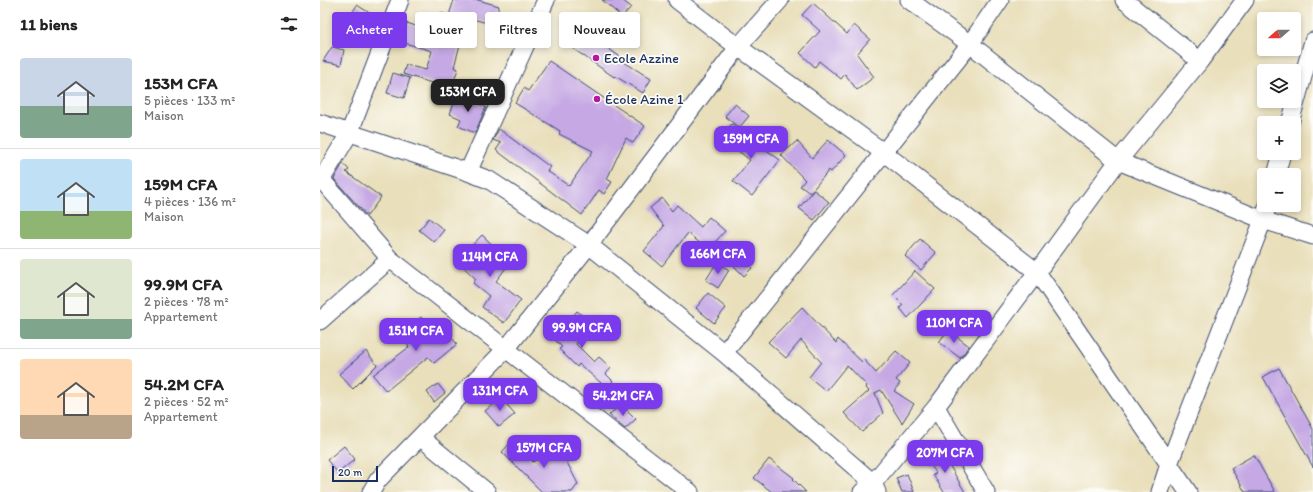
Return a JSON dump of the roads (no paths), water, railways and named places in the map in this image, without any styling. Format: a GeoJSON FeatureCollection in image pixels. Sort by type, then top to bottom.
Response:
{"type":"FeatureCollection","features":[{"type":"Feature","properties":{"kind":"street"},"geometry":{"type":"LineString","coordinates":[[400,0],[348,134],[321,181],[390,259],[690,492]]}},
{"type":"Feature","properties":{"kind":"street"},"geometry":{"type":"LineString","coordinates":[[468,172],[546,0]]}},
{"type":"Feature","properties":{"kind":"street"},"geometry":{"type":"LineString","coordinates":[[677,0],[883,152],[1038,272],[1188,492]]}},
{"type":"Feature","properties":{"kind":"street"},"geometry":{"type":"LineString","coordinates":[[371,492],[378,480],[506,349],[589,245],[739,46],[780,0]]}},
{"type":"Feature","properties":{"kind":"street"},"geometry":{"type":"LineString","coordinates":[[910,0],[970,44],[1118,161],[1265,213],[1313,236]]}},
{"type":"Feature","properties":{"kind":"street"},"geometry":{"type":"LineString","coordinates":[[724,353],[970,44],[1000,0]]}},
{"type":"Feature","properties":{"kind":"street"},"geometry":{"type":"LineString","coordinates":[[1124,0],[1200,61]]}},
{"type":"Feature","properties":{"kind":"street"},"geometry":{"type":"LineString","coordinates":[[320,123],[348,134],[468,172],[488,180],[589,245],[724,353],[871,489],[936,407],[1038,272],[1118,161],[1200,61],[1245,0]]}},
{"type":"Feature","properties":{"kind":"street"},"geometry":{"type":"LineString","coordinates":[[1292,116],[1313,41]]}},
{"type":"Feature","properties":{"kind":"street"},"geometry":{"type":"LineString","coordinates":[[1160,492],[1169,464],[1265,213]]}},
{"type":"Feature","properties":{"kind":"street"},"geometry":{"type":"LineString","coordinates":[[320,321],[390,259]]}},
{"type":"Feature","properties":{"kind":"street"},"geometry":{"type":"LineString","coordinates":[[936,407],[986,492]]}},
{"type":"Feature","properties":{"kind":"street"},"geometry":{"type":"LineString","coordinates":[[420,437],[487,492]]}},
{"type":"Feature","properties":{"kind":"place","name":"Ecole Azzine"},"geometry":{"type":"Point","coordinates":[596,58]}},
{"type":"Feature","properties":{"kind":"place","name":"École Azine 1"},"geometry":{"type":"Point","coordinates":[597,99]}}]}
